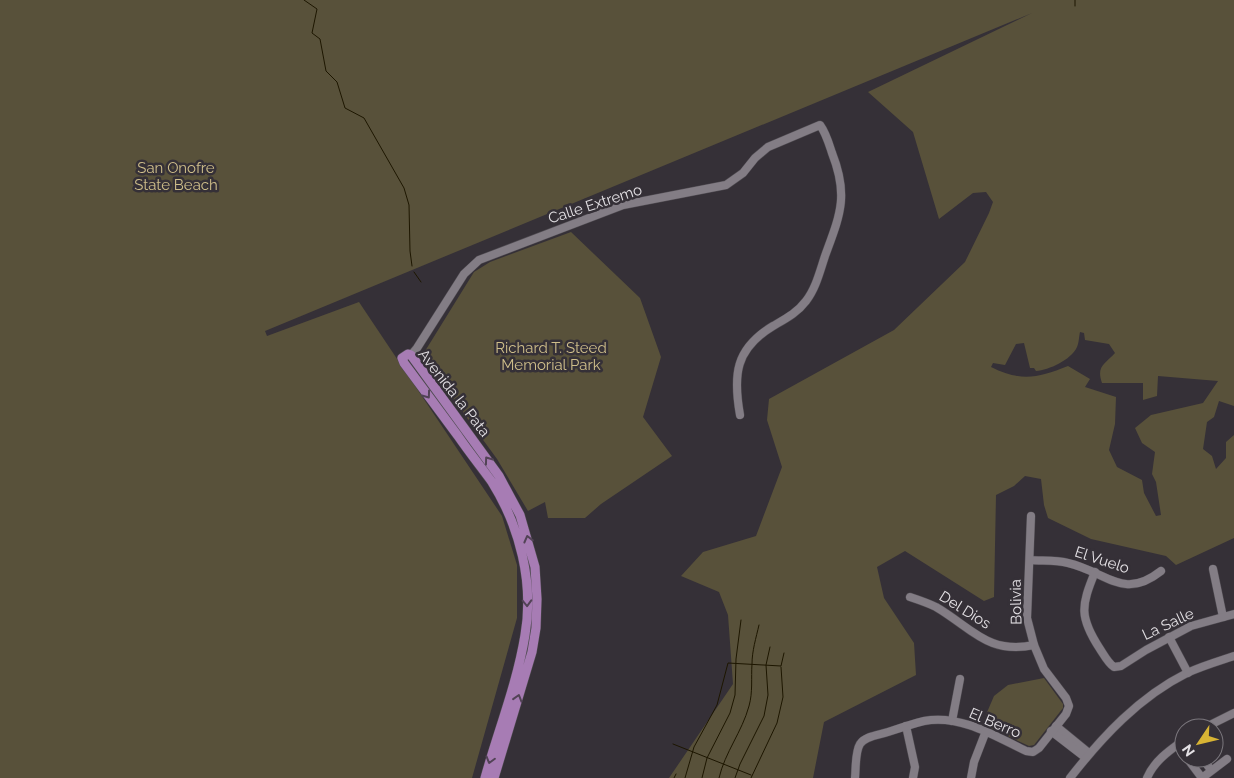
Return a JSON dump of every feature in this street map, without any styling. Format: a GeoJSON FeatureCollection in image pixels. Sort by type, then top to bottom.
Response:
{"type":"FeatureCollection","features":[{"type":"Feature","properties":{"kind":"main road","name":"Avenida la Pata"},"geometry":{"type":"LineString","coordinates":[[485,778],[520,662],[528,610],[526,572],[518,538],[505,506],[491,482],[404,363],[402,360],[404,355],[411,355],[499,476],[520,515],[535,566],[538,600],[532,652],[494,778]]}},
{"type":"Feature","properties":{"kind":"street","name":"Calle Extremo"},"geometry":{"type":"LineString","coordinates":[[411,355],[464,274],[479,260],[623,205],[726,184],[743,174],[755,158],[768,147],[820,125],[839,170],[842,187],[840,216],[813,290],[805,302],[789,317],[757,336],[746,349],[738,370],[736,391],[740,415]]}},
{"type":"Feature","properties":{"kind":"street","name":"Bolivia"},"geometry":{"type":"LineString","coordinates":[[1031,516],[1027,618],[1034,644],[1044,669],[1066,698],[1069,706],[1066,714],[1054,729]]}},
{"type":"Feature","properties":{"kind":"street","name":"El Vuelo"},"geometry":{"type":"LineString","coordinates":[[1030,560],[1070,563],[1116,582],[1136,585],[1150,580],[1161,571]]}},
{"type":"Feature","properties":{"kind":"street"},"geometry":{"type":"LineString","coordinates":[[1212,569],[1223,617]]}},
{"type":"Feature","properties":{"kind":"street","name":"La Salle"},"geometry":{"type":"LineString","coordinates":[[1095,572],[1084,603],[1087,626],[1111,665],[1118,666],[1191,626],[1234,614]]}},
{"type":"Feature","properties":{"kind":"street","name":"Del Dios"},"geometry":{"type":"LineString","coordinates":[[910,598],[934,606],[981,638],[996,645],[1018,648],[1034,644]]}},
{"type":"Feature","properties":{"kind":"street"},"geometry":{"type":"LineString","coordinates":[[1169,637],[1188,673]]}},
{"type":"Feature","properties":{"kind":"street"},"geometry":{"type":"LineString","coordinates":[[1070,778],[1121,719],[1160,688],[1188,673],[1234,656]]}},
{"type":"Feature","properties":{"kind":"street"},"geometry":{"type":"LineString","coordinates":[[952,721],[960,679]]}},
{"type":"Feature","properties":{"kind":"street","name":"El Berro"},"geometry":{"type":"LineString","coordinates":[[855,778],[860,743],[866,739],[926,721],[952,721],[971,725],[1033,752],[1039,748],[1054,729]]}},
{"type":"Feature","properties":{"kind":"street"},"geometry":{"type":"LineString","coordinates":[[906,726],[915,767],[913,778]]}},
{"type":"Feature","properties":{"kind":"street"},"geometry":{"type":"LineString","coordinates":[[1054,729],[1088,756]]}},
{"type":"Feature","properties":{"kind":"street"},"geometry":{"type":"LineString","coordinates":[[971,778],[974,762],[986,732]]}},
{"type":"Feature","properties":{"kind":"street"},"geometry":{"type":"LineString","coordinates":[[1147,778],[1150,770],[1158,761],[1174,748]]}},
{"type":"Feature","properties":{"kind":"street"},"geometry":{"type":"LineString","coordinates":[[1202,778],[1227,759]]}},
{"type":"Feature","properties":{"kind":"green space","name":"San Onofre State Beach"},"geometry":{"type":"Polygon","coordinates":[[[0,0],[1234,0],[1234,406],[1219,401],[1214,417],[1207,422],[1203,449],[1212,456],[1216,469],[1226,458],[1226,442],[1234,435],[1234,538],[1176,565],[1166,556],[1091,539],[1048,518],[1044,505],[1041,479],[1025,476],[1014,486],[996,495],[994,597],[984,601],[905,551],[877,567],[884,598],[914,643],[916,675],[824,722],[813,778],[669,778],[733,684],[728,615],[719,592],[681,576],[703,552],[756,536],[782,467],[767,420],[769,399],[894,330],[965,262],[993,202],[986,192],[973,193],[939,219],[913,132],[868,92],[1032,13],[265,331],[267,336],[359,302],[502,516],[517,565],[517,618],[472,778],[0,778],[0,0]],[[1080,332],[1077,347],[1070,356],[1059,364],[1047,369],[1036,371],[1034,368],[1030,368],[1024,343],[1016,344],[1005,365],[993,363],[991,367],[1011,375],[1030,377],[1068,366],[1090,379],[1085,387],[1116,397],[1115,424],[1109,450],[1117,467],[1142,480],[1144,493],[1156,516],[1161,515],[1156,482],[1152,474],[1155,452],[1142,443],[1135,428],[1151,415],[1203,403],[1218,381],[1158,376],[1157,396],[1143,400],[1143,383],[1102,383],[1100,373],[1102,366],[1115,353],[1109,344],[1085,340],[1084,333],[1080,332]]]}},
{"type":"Feature","properties":{"kind":"green space","name":"Richard T. Steed Memorial Park"},"geometry":{"type":"Polygon","coordinates":[[[571,232],[640,298],[661,357],[643,417],[672,456],[601,504],[585,518],[548,518],[545,502],[528,511],[497,459],[422,356],[474,272],[490,262],[571,232]]]}},
{"type":"Feature","properties":{"kind":"green space"},"geometry":{"type":"Polygon","coordinates":[[[1044,678],[1063,704],[1063,708],[1034,745],[1029,746],[982,724],[994,696],[1008,685],[1044,678]]]}},
{"type":"Feature","properties":{"kind":"waterway"},"geometry":{"type":"LineString","coordinates":[[304,0],[317,9],[312,33],[320,39],[326,71],[337,82],[345,108],[364,118],[404,188],[409,205],[412,266]]}},
{"type":"Feature","properties":{"kind":"waterway"},"geometry":{"type":"LineString","coordinates":[[1075,0],[1075,6]]}},
{"type":"Feature","properties":{"kind":"waterway"},"geometry":{"type":"LineString","coordinates":[[414,272],[421,282]]}},
{"type":"Feature","properties":{"kind":"waterway"},"geometry":{"type":"LineString","coordinates":[[702,778],[707,758],[730,713],[735,695],[736,659],[741,620]]}},
{"type":"Feature","properties":{"kind":"waterway"},"geometry":{"type":"LineString","coordinates":[[719,778],[725,759],[749,706],[754,644],[759,625]]}},
{"type":"Feature","properties":{"kind":"waterway"},"geometry":{"type":"LineString","coordinates":[[735,778],[764,716],[768,695],[766,665],[770,647]]}},
{"type":"Feature","properties":{"kind":"waterway"},"geometry":{"type":"LineString","coordinates":[[685,778],[694,747],[717,705],[728,663],[781,666],[784,653]]}},
{"type":"Feature","properties":{"kind":"waterway"},"geometry":{"type":"LineString","coordinates":[[751,778],[777,723],[783,697],[781,667]]}},
{"type":"Feature","properties":{"kind":"waterway"},"geometry":{"type":"LineString","coordinates":[[673,744],[751,775]]}},
{"type":"Feature","properties":{"kind":"waterway"},"geometry":{"type":"LineString","coordinates":[[674,778],[676,774]]}}]}
